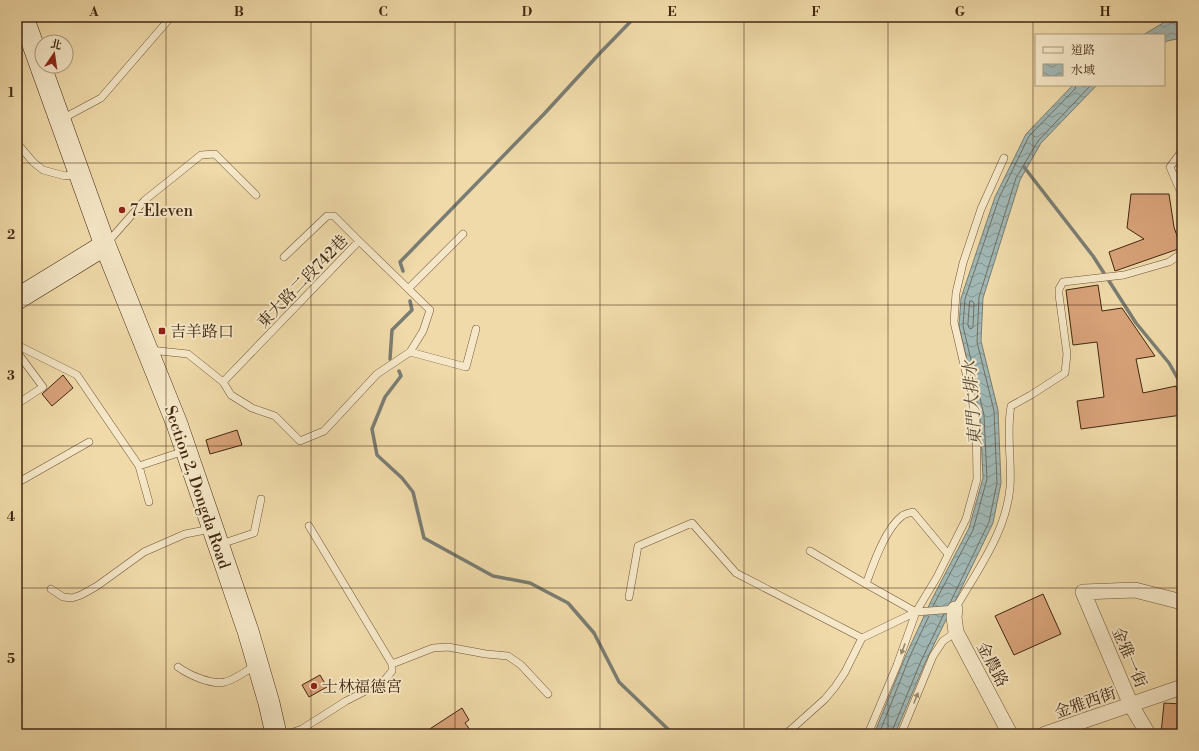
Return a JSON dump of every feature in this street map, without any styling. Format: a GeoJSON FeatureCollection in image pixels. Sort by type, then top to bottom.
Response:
{"type":"FeatureCollection","features":[{"type":"Feature","properties":{"kind":"main road","name":"Section 2, Dongda Road"},"geometry":{"type":"LineString","coordinates":[[23,17],[105,245],[177,424],[248,631],[269,702],[276,734]]}},
{"type":"Feature","properties":{"kind":"main road"},"geometry":{"type":"LineString","coordinates":[[17,299],[105,245]]}},
{"type":"Feature","properties":{"kind":"street","name":"金雅一街"},"geometry":{"type":"LineString","coordinates":[[1148,734],[1131,705],[1083,592],[1135,590],[1182,602]]}},
{"type":"Feature","properties":{"kind":"street","name":"金農路"},"geometry":{"type":"LineString","coordinates":[[956,609],[954,617],[956,632],[1010,734]]}},
{"type":"Feature","properties":{"kind":"street","name":"金雅西街"},"geometry":{"type":"LineString","coordinates":[[1045,734],[1182,687]]}},
{"type":"Feature","properties":{"kind":"lane"},"geometry":{"type":"LineString","coordinates":[[60,120],[101,98],[172,17]]}},
{"type":"Feature","properties":{"kind":"lane"},"geometry":{"type":"LineString","coordinates":[[17,143],[33,162],[43,170],[65,176],[80,174]]}},
{"type":"Feature","properties":{"kind":"lane"},"geometry":{"type":"LineString","coordinates":[[1182,151],[1170,167],[1182,195]]}},
{"type":"Feature","properties":{"kind":"lane"},"geometry":{"type":"LineString","coordinates":[[105,245],[145,200],[201,155],[215,154],[256,195]]}},
{"type":"Feature","properties":{"kind":"lane"},"geometry":{"type":"LineString","coordinates":[[868,734],[916,612],[937,577],[966,519],[977,479],[976,416],[954,322],[956,293],[963,262],[981,209],[1004,158]]}},
{"type":"Feature","properties":{"kind":"lane"},"geometry":{"type":"LineString","coordinates":[[284,258],[327,216],[334,216],[359,241]]}},
{"type":"Feature","properties":{"kind":"lane"},"geometry":{"type":"LineString","coordinates":[[408,288],[463,234]]}},
{"type":"Feature","properties":{"kind":"lane","name":"東大路二段742巷"},"geometry":{"type":"LineString","coordinates":[[223,382],[359,241],[430,310],[423,331],[410,352]]}},
{"type":"Feature","properties":{"kind":"lane"},"geometry":{"type":"LineString","coordinates":[[786,734],[825,700],[844,672],[862,638],[916,612],[956,609],[993,544],[1004,516],[1010,488],[1009,415],[1011,406],[1065,373],[1067,354],[1059,296],[1063,282],[1124,275],[1169,262],[1182,253]]}},
{"type":"Feature","properties":{"kind":"lane"},"geometry":{"type":"LineString","coordinates":[[147,349],[188,354],[223,382],[231,395],[252,408],[275,416],[300,441],[324,431],[377,374],[410,352],[466,367],[476,329]]}},
{"type":"Feature","properties":{"kind":"lane"},"geometry":{"type":"LineString","coordinates":[[17,344],[78,375],[138,466],[150,502]]}},
{"type":"Feature","properties":{"kind":"lane"},"geometry":{"type":"LineString","coordinates":[[17,352],[43,387],[17,404]]}},
{"type":"Feature","properties":{"kind":"lane"},"geometry":{"type":"LineString","coordinates":[[17,483],[89,442]]}},
{"type":"Feature","properties":{"kind":"lane"},"geometry":{"type":"LineString","coordinates":[[138,466],[186,450]]}},
{"type":"Feature","properties":{"kind":"lane"},"geometry":{"type":"LineString","coordinates":[[51,589],[63,597],[72,598],[81,595],[97,586],[144,552],[185,534],[216,537],[254,533],[261,499]]}},
{"type":"Feature","properties":{"kind":"lane"},"geometry":{"type":"LineString","coordinates":[[866,584],[880,549],[893,525],[903,515],[913,512],[948,554]]}},
{"type":"Feature","properties":{"kind":"lane"},"geometry":{"type":"LineString","coordinates":[[629,597],[638,546],[692,523],[736,573],[862,638]]}},
{"type":"Feature","properties":{"kind":"lane"},"geometry":{"type":"LineString","coordinates":[[288,734],[302,729],[346,701],[383,682],[392,671],[392,664],[309,526]]}},
{"type":"Feature","properties":{"kind":"lane"},"geometry":{"type":"LineString","coordinates":[[810,551],[916,612]]}},
{"type":"Feature","properties":{"kind":"lane"},"geometry":{"type":"LineString","coordinates":[[901,734],[933,656],[943,641],[956,632]]}},
{"type":"Feature","properties":{"kind":"lane"},"geometry":{"type":"LineString","coordinates":[[392,664],[434,648],[448,647],[486,654],[508,656],[521,664],[548,694]]}},
{"type":"Feature","properties":{"kind":"lane"},"geometry":{"type":"LineString","coordinates":[[178,667],[195,677],[216,682],[225,682],[258,664]]}},
{"type":"Feature","properties":{"kind":"water"},"geometry":{"type":"Polygon","coordinates":[[[1173,17],[1182,17],[1182,38],[1165,42],[1165,34],[1145,34],[1173,17]]]}},
{"type":"Feature","properties":{"kind":"water"},"geometry":{"type":"Polygon","coordinates":[[[1072,86],[1096,86],[1041,143],[1020,180],[983,298],[981,341],[998,410],[1001,483],[993,523],[925,663],[895,734],[874,734],[906,655],[932,599],[969,528],[983,478],[980,415],[959,326],[961,298],[995,197],[1026,134],[1072,86]]]}},
{"type":"Feature","properties":{"kind":"building"},"geometry":{"type":"Polygon","coordinates":[[[1131,194],[1169,194],[1174,227],[1181,248],[1115,271],[1109,252],[1144,239],[1127,228],[1131,194]]]}},
{"type":"Feature","properties":{"kind":"building"},"geometry":{"type":"Polygon","coordinates":[[[1098,285],[1102,311],[1122,308],[1155,356],[1136,359],[1143,393],[1176,386],[1182,415],[1081,429],[1077,401],[1104,397],[1097,342],[1073,345],[1066,290],[1098,285]]]}},
{"type":"Feature","properties":{"kind":"building"},"geometry":{"type":"Polygon","coordinates":[[[63,375],[73,388],[52,406],[42,394],[63,375]]]}},
{"type":"Feature","properties":{"kind":"building"},"geometry":{"type":"Polygon","coordinates":[[[237,430],[242,445],[210,454],[206,440],[237,430]]]}},
{"type":"Feature","properties":{"kind":"building"},"geometry":{"type":"Polygon","coordinates":[[[1043,594],[1061,634],[1014,655],[995,616],[1043,594]]]}},
{"type":"Feature","properties":{"kind":"building","name":"士林福德宮"},"geometry":{"type":"Polygon","coordinates":[[[320,675],[327,687],[309,697],[302,685],[320,675]]]}},
{"type":"Feature","properties":{"kind":"building"},"geometry":{"type":"Polygon","coordinates":[[[1164,703],[1182,704],[1182,734],[1161,734],[1164,703]]]}},
{"type":"Feature","properties":{"kind":"building"},"geometry":{"type":"Polygon","coordinates":[[[462,708],[469,720],[465,723],[473,734],[422,734],[462,708]]]}},
{"type":"Feature","properties":{"kind":"waterway"},"geometry":{"type":"LineString","coordinates":[[403,271],[400,262],[544,114],[635,17]]}},
{"type":"Feature","properties":{"kind":"waterway"},"geometry":{"type":"LineString","coordinates":[[1024,167],[1093,256],[1136,323],[1169,363],[1182,386]]}},
{"type":"Feature","properties":{"kind":"waterway"},"geometry":{"type":"LineString","coordinates":[[390,359],[392,330],[412,310],[410,301]]}},
{"type":"Feature","properties":{"kind":"waterway"},"geometry":{"type":"LineString","coordinates":[[399,371],[401,376],[385,397],[372,429],[377,455],[402,478],[413,492],[424,538],[493,576],[530,583],[568,603],[594,633],[619,682],[673,734]]}},
{"type":"Feature","properties":{"kind":"place","name":"7-Eleven"},"geometry":{"type":"Point","coordinates":[122,210]}},
{"type":"Feature","properties":{"kind":"place","name":"吉羊路口"},"geometry":{"type":"Point","coordinates":[162,331]}},
{"type":"Feature","properties":{"kind":"place","name":"士林福德宮"},"geometry":{"type":"Point","coordinates":[314,686]}},
{"type":"Feature","properties":{"kind":"water label","name":"東門大排水"},"geometry":{"type":"Point","coordinates":[972,403]}}]}
